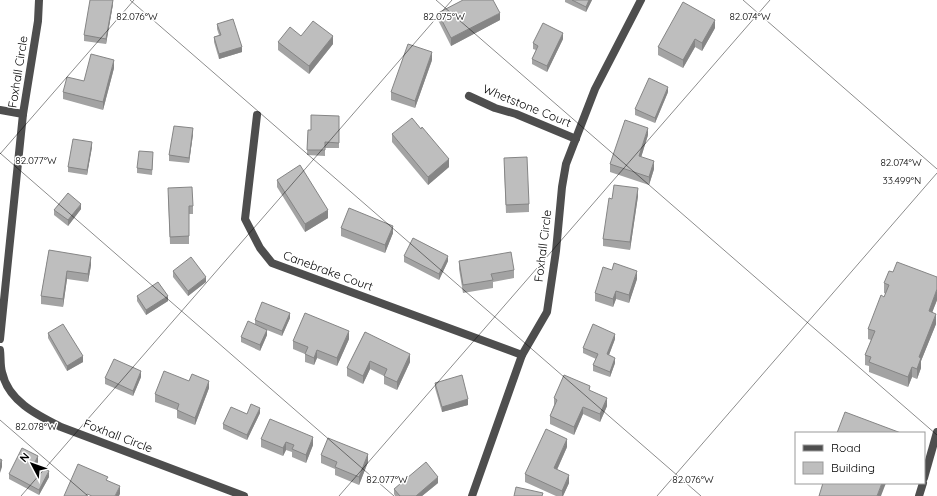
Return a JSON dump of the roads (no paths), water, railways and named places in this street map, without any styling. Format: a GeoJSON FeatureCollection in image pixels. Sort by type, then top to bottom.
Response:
{"type":"FeatureCollection","features":[{"type":"Feature","properties":{"kind":"street","name":"Foxhall Circle"},"geometry":{"type":"LineString","coordinates":[[0,339],[23,114],[38,21],[39,0]]}},
{"type":"Feature","properties":{"kind":"street","name":"Foxhall Circle"},"geometry":{"type":"LineString","coordinates":[[472,496],[522,355],[547,312],[566,164],[595,89],[641,0]]}},
{"type":"Feature","properties":{"kind":"street","name":"Whetstone Court"},"geometry":{"type":"LineString","coordinates":[[468,96],[576,139]]}},
{"type":"Feature","properties":{"kind":"street"},"geometry":{"type":"LineString","coordinates":[[0,110],[23,114]]}},
{"type":"Feature","properties":{"kind":"street","name":"Canebrake Court"},"geometry":{"type":"LineString","coordinates":[[257,116],[245,219],[260,248],[272,263],[522,355]]}},
{"type":"Feature","properties":{"kind":"street","name":"Foxhall Circle"},"geometry":{"type":"LineString","coordinates":[[0,350],[2,372],[10,393],[34,413],[61,427],[244,496]]}},
{"type":"Feature","properties":{"kind":"street"},"geometry":{"type":"LineString","coordinates":[[925,474],[937,432]]}},
{"type":"Feature","properties":{"kind":"street"},"geometry":{"type":"LineString","coordinates":[[919,496],[923,484]]}}]}
